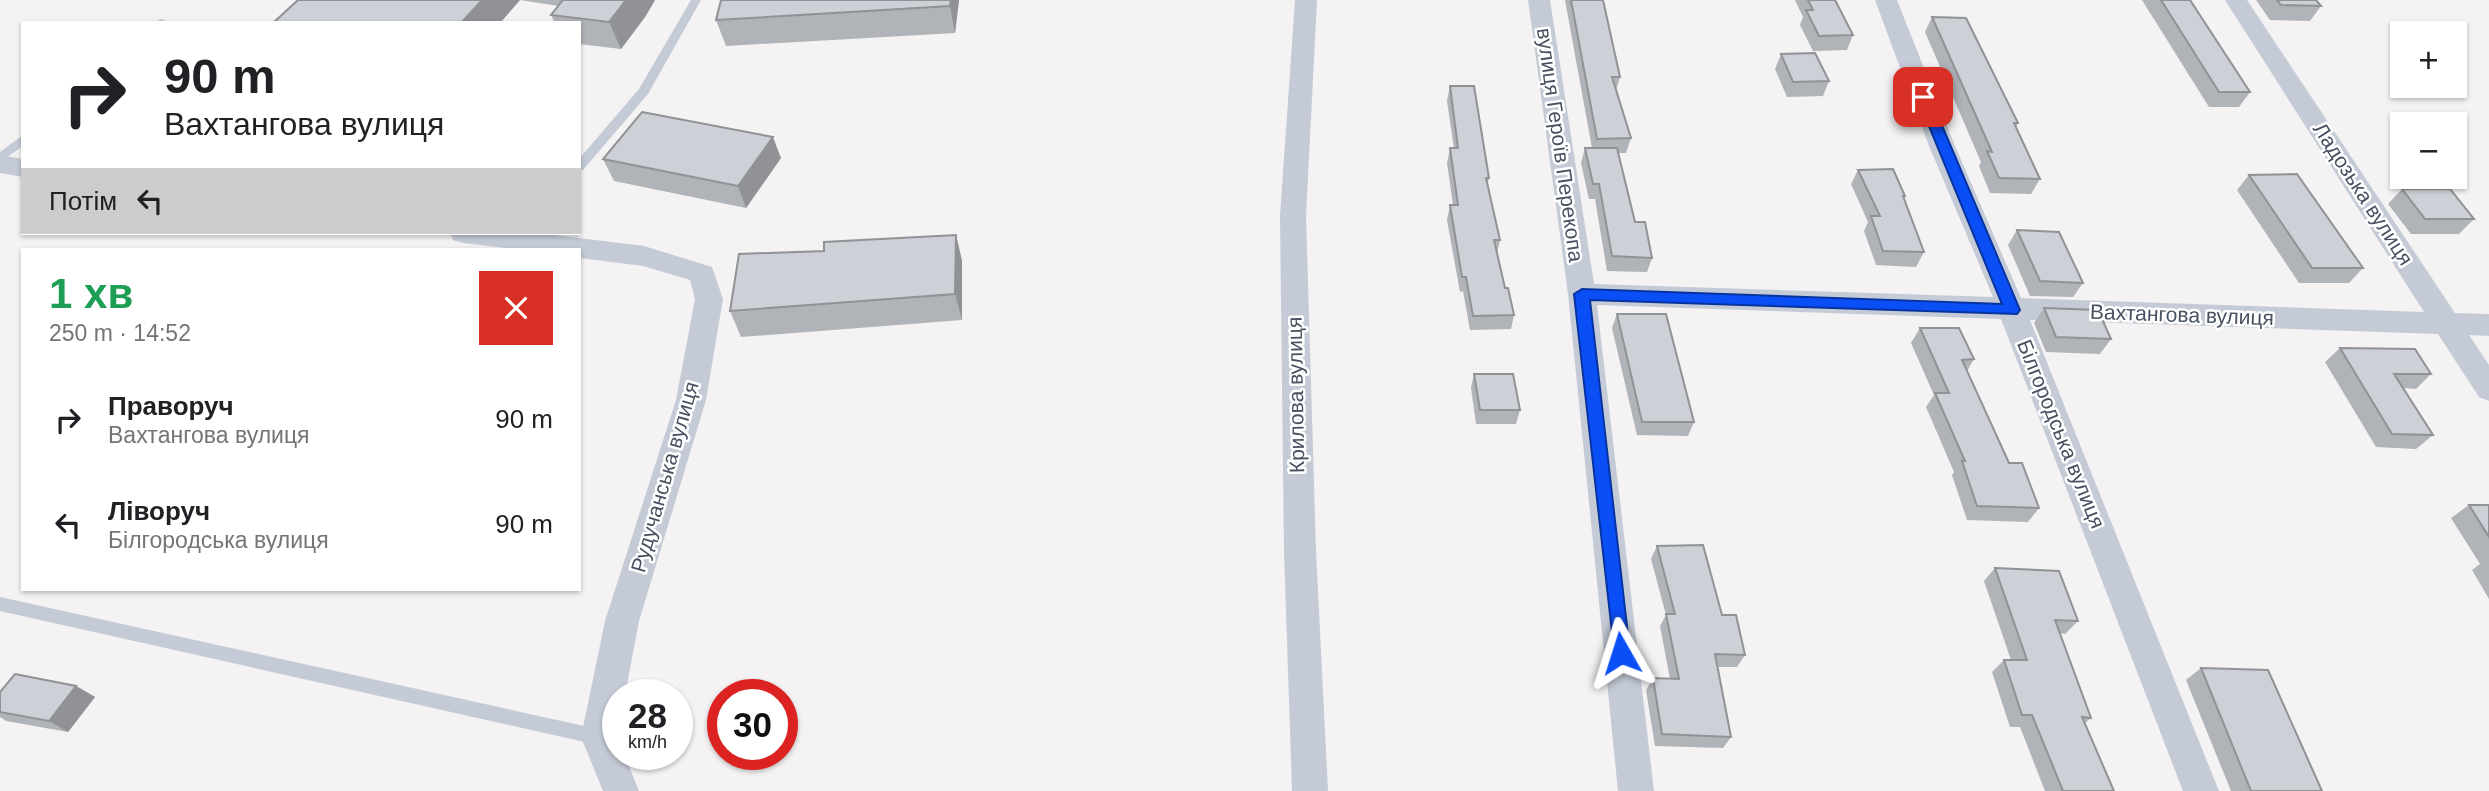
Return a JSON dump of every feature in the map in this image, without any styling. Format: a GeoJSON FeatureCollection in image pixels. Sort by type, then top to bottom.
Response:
{"type":"FeatureCollection","features":[{"type":"Feature","properties":{"kind":"street","name":"Крилова вулиця"},"geometry":{"type":"LineString","coordinates":[[1306,0],[1293,216],[1300,551],[1310,791]]}},
{"type":"Feature","properties":{"kind":"street","name":"вулиця Героїв Перекопа"},"geometry":{"type":"LineString","coordinates":[[1539,0],[1582,294],[1636,791]]}},
{"type":"Feature","properties":{"kind":"street","name":"Білгородська вулиця"},"geometry":{"type":"LineString","coordinates":[[1886,0],[1942,146],[2012,310],[2201,791]]}},
{"type":"Feature","properties":{"kind":"street","name":"Ладозька вулиця"},"geometry":{"type":"LineString","coordinates":[[2236,0],[2489,389]]}},
{"type":"Feature","properties":{"kind":"street"},"geometry":{"type":"LineString","coordinates":[[0,164],[21,168]]}},
{"type":"Feature","properties":{"kind":"street","name":"Рудучанська вулиця"},"geometry":{"type":"LineString","coordinates":[[512,236],[644,256],[702,274],[709,299],[691,400],[622,621],[599,737]]}},
{"type":"Feature","properties":{"kind":"street","name":"Вахтангова вулиця"},"geometry":{"type":"LineString","coordinates":[[1582,294],[2489,325]]}},
{"type":"Feature","properties":{"kind":"street"},"geometry":{"type":"LineString","coordinates":[[599,737],[621,791]]}},
{"type":"Feature","properties":{"kind":"lane"},"geometry":{"type":"LineString","coordinates":[[581,165],[644,91],[696,0]]}},
{"type":"Feature","properties":{"kind":"lane"},"geometry":{"type":"LineString","coordinates":[[0,158],[21,141]]}},
{"type":"Feature","properties":{"kind":"lane"},"geometry":{"type":"LineString","coordinates":[[0,604],[599,737]]}},
{"type":"Feature","properties":{"kind":"building"},"geometry":{"type":"Polygon","coordinates":[[[298,0],[482,0],[463,21],[275,21],[298,0]]]}},
{"type":"Feature","properties":{"kind":"building"},"geometry":{"type":"Polygon","coordinates":[[[563,0],[626,0],[609,22],[551,15],[563,0]]]}},
{"type":"Feature","properties":{"kind":"building"},"geometry":{"type":"Polygon","coordinates":[[[721,0],[951,0],[950,6],[716,20],[721,0]]]}},
{"type":"Feature","properties":{"kind":"building"},"geometry":{"type":"Polygon","coordinates":[[[1571,0],[1603,0],[1620,77],[1612,77],[1631,138],[1597,139],[1571,0]]]}},
{"type":"Feature","properties":{"kind":"building"},"geometry":{"type":"Polygon","coordinates":[[[1808,0],[1835,0],[1853,35],[1819,36],[1806,10],[1813,10],[1808,0]]]}},
{"type":"Feature","properties":{"kind":"building"},"geometry":{"type":"Polygon","coordinates":[[[2161,0],[2190,0],[2250,92],[2219,92],[2161,0]]]}},
{"type":"Feature","properties":{"kind":"building"},"geometry":{"type":"Polygon","coordinates":[[[2277,0],[2316,0],[2321,6],[2281,5],[2277,0]]]}},
{"type":"Feature","properties":{"kind":"building"},"geometry":{"type":"Polygon","coordinates":[[[1932,17],[1966,18],[2018,123],[2014,123],[2040,179],[1999,178],[1987,151],[1992,152],[1932,17]]]}},
{"type":"Feature","properties":{"kind":"building"},"geometry":{"type":"Polygon","coordinates":[[[1815,53],[1829,81],[1793,82],[1781,54],[1815,53]]]}},
{"type":"Feature","properties":{"kind":"building"},"geometry":{"type":"Polygon","coordinates":[[[1450,86],[1474,86],[1489,178],[1486,178],[1500,240],[1494,240],[1514,315],[1473,316],[1466,277],[1462,277],[1450,205],[1458,205],[1450,148],[1458,148],[1450,86]]]}},
{"type":"Feature","properties":{"kind":"building"},"geometry":{"type":"Polygon","coordinates":[[[642,112],[773,137],[738,186],[603,159],[642,112]]]}},
{"type":"Feature","properties":{"kind":"building"},"geometry":{"type":"Polygon","coordinates":[[[1585,148],[1617,148],[1635,222],[1645,222],[1652,258],[1612,256],[1599,184],[1593,184],[1585,148]]]}},
{"type":"Feature","properties":{"kind":"building"},"geometry":{"type":"Polygon","coordinates":[[[1893,169],[1924,252],[1883,251],[1871,216],[1880,216],[1858,170],[1893,169]]]}},
{"type":"Feature","properties":{"kind":"building"},"geometry":{"type":"Polygon","coordinates":[[[2297,174],[2363,268],[2312,268],[2249,175],[2297,174]]]}},
{"type":"Feature","properties":{"kind":"building"},"geometry":{"type":"Polygon","coordinates":[[[2402,189],[2450,189],[2474,219],[2425,219],[2402,189]]]}},
{"type":"Feature","properties":{"kind":"building"},"geometry":{"type":"Polygon","coordinates":[[[2017,230],[2059,232],[2083,283],[2040,281],[2017,230]]]}},
{"type":"Feature","properties":{"kind":"building"},"geometry":{"type":"Polygon","coordinates":[[[956,235],[955,294],[730,311],[739,254],[824,251],[824,242],[956,235]]]}},
{"type":"Feature","properties":{"kind":"building"},"geometry":{"type":"Polygon","coordinates":[[[2044,308],[2098,310],[2111,339],[2056,337],[2044,308]]]}},
{"type":"Feature","properties":{"kind":"building"},"geometry":{"type":"Polygon","coordinates":[[[1617,314],[1666,314],[1694,422],[1642,422],[1617,314]]]}},
{"type":"Feature","properties":{"kind":"building"},"geometry":{"type":"Polygon","coordinates":[[[1920,328],[1959,328],[1974,359],[1962,360],[2009,463],[2022,463],[2039,508],[1977,506],[1962,461],[1965,461],[1935,393],[1949,393],[1920,328]]]}},
{"type":"Feature","properties":{"kind":"building"},"geometry":{"type":"Polygon","coordinates":[[[2340,348],[2415,349],[2431,374],[2394,374],[2433,435],[2392,434],[2340,348]]]}},
{"type":"Feature","properties":{"kind":"building"},"geometry":{"type":"Polygon","coordinates":[[[1474,374],[1513,374],[1520,410],[1480,410],[1474,374]]]}},
{"type":"Feature","properties":{"kind":"building"},"geometry":{"type":"Polygon","coordinates":[[[2469,505],[2489,505],[2489,537],[2469,505]]]}},
{"type":"Feature","properties":{"kind":"building"},"geometry":{"type":"Polygon","coordinates":[[[1703,545],[1722,615],[1736,615],[1745,655],[1715,654],[1731,737],[1662,734],[1653,678],[1679,679],[1666,614],[1675,614],[1657,546],[1703,545]]]}},
{"type":"Feature","properties":{"kind":"building"},"geometry":{"type":"Polygon","coordinates":[[[1995,568],[2059,571],[2078,621],[2055,620],[2091,718],[2082,717],[2114,791],[2063,791],[2032,715],[2022,715],[2004,660],[2027,660],[1995,568]]]}},
{"type":"Feature","properties":{"kind":"building"},"geometry":{"type":"Polygon","coordinates":[[[2201,668],[2268,670],[2322,791],[2251,791],[2201,668]]]}},
{"type":"Feature","properties":{"kind":"building"},"geometry":{"type":"Polygon","coordinates":[[[15,674],[76,686],[49,721],[0,712],[0,692],[15,674]]]}},
{"type":"Feature","properties":{"kind":"route"},"geometry":{"type":"LineString","coordinates":[[1621,653],[1582,294],[2012,310],[1923,97]]}}]}
